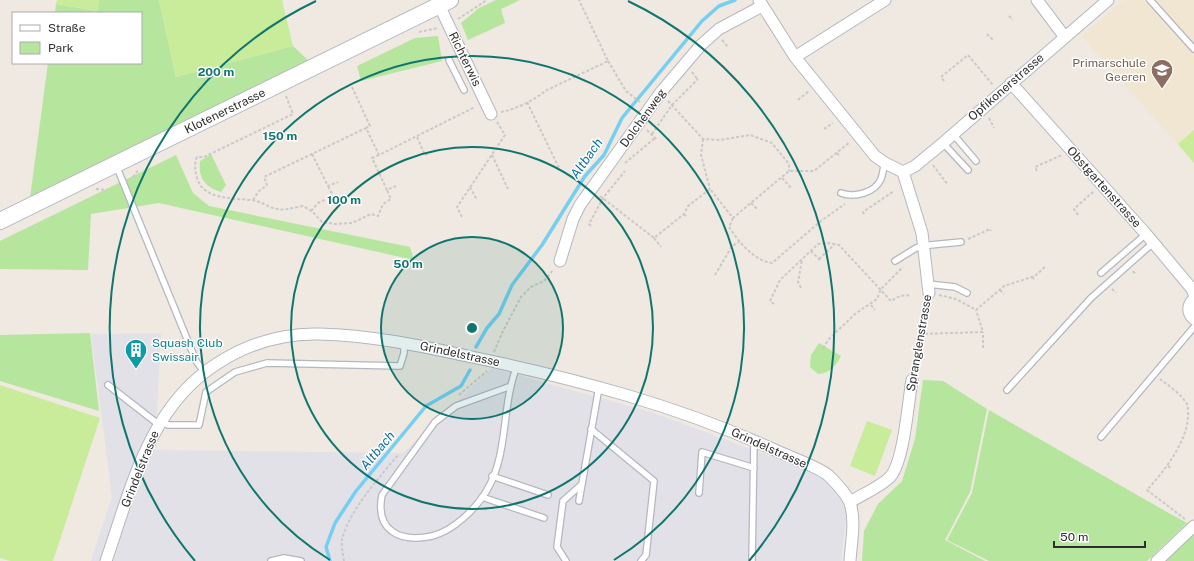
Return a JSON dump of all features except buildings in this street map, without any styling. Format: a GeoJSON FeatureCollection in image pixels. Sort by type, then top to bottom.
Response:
{"type":"FeatureCollection","features":[{"type":"Feature","properties":{"kind":"main road","name":"Klotenerstrasse"},"geometry":{"type":"LineString","coordinates":[[0,221],[444,3]]}},
{"type":"Feature","properties":{"kind":"street"},"geometry":{"type":"LineString","coordinates":[[795,57],[885,0]]}},
{"type":"Feature","properties":{"kind":"street"},"geometry":{"type":"LineString","coordinates":[[1037,0],[1064,36]]}},
{"type":"Feature","properties":{"kind":"street","name":"Opfikonerstrasse"},"geometry":{"type":"LineString","coordinates":[[903,172],[915,166],[943,143],[1064,36],[1108,0]]}},
{"type":"Feature","properties":{"kind":"street","name":"Richterwis"},"geometry":{"type":"LineString","coordinates":[[444,3],[491,114]]}},
{"type":"Feature","properties":{"kind":"street"},"geometry":{"type":"LineString","coordinates":[[761,3],[795,57],[875,156],[884,163],[903,172]]}},
{"type":"Feature","properties":{"kind":"street","name":"Dolchenweg"},"geometry":{"type":"LineString","coordinates":[[557,264],[580,205],[661,92],[701,45],[714,33],[761,3]]}},
{"type":"Feature","properties":{"kind":"street","name":"Obstgartenstrasse"},"geometry":{"type":"LineString","coordinates":[[1011,83],[1150,238],[1192,289],[1194,294]]}},
{"type":"Feature","properties":{"kind":"street","name":"Spranglenstrasse"},"geometry":{"type":"LineString","coordinates":[[903,172],[914,204],[924,246],[929,289]]}},
{"type":"Feature","properties":{"kind":"street"},"geometry":{"type":"LineString","coordinates":[[1194,299],[1190,303],[1188,309],[1190,316],[1194,319]]}},
{"type":"Feature","properties":{"kind":"street","name":"Grindelstrasse"},"geometry":{"type":"LineString","coordinates":[[106,561],[143,455],[160,422],[178,396],[204,372],[233,354],[252,346],[291,336],[327,334],[404,343],[518,366],[599,386],[671,408],[754,441],[828,474],[850,502]]}},
{"type":"Feature","properties":{"kind":"street","name":"Spranglenstrasse"},"geometry":{"type":"LineString","coordinates":[[850,502],[882,483],[895,471],[900,457],[912,380]]}},
{"type":"Feature","properties":{"kind":"street"},"geometry":{"type":"LineString","coordinates":[[850,502],[853,524],[850,561]]}},
{"type":"Feature","properties":{"kind":"street"},"geometry":{"type":"LineString","coordinates":[[1157,561],[1191,524]]}},
{"type":"Feature","properties":{"kind":"lane"},"geometry":{"type":"LineString","coordinates":[[1150,0],[1194,49]]}},
{"type":"Feature","properties":{"kind":"lane"},"geometry":{"type":"LineString","coordinates":[[449,60],[464,90]]}},
{"type":"Feature","properties":{"kind":"lane"},"geometry":{"type":"LineString","coordinates":[[953,134],[976,161]]}},
{"type":"Feature","properties":{"kind":"lane"},"geometry":{"type":"LineString","coordinates":[[943,143],[968,170]]}},
{"type":"Feature","properties":{"kind":"lane"},"geometry":{"type":"LineString","coordinates":[[841,193],[849,196],[856,196],[869,191],[881,180],[884,163]]}},
{"type":"Feature","properties":{"kind":"lane"},"geometry":{"type":"LineString","coordinates":[[116,165],[196,360],[204,372]]}},
{"type":"Feature","properties":{"kind":"lane"},"geometry":{"type":"LineString","coordinates":[[1101,273],[1150,238]]}},
{"type":"Feature","properties":{"kind":"lane"},"geometry":{"type":"LineString","coordinates":[[1007,390],[1091,298],[1150,238]]}},
{"type":"Feature","properties":{"kind":"lane"},"geometry":{"type":"LineString","coordinates":[[895,261],[916,248],[962,242]]}},
{"type":"Feature","properties":{"kind":"lane"},"geometry":{"type":"LineString","coordinates":[[929,289],[955,287],[967,293]]}},
{"type":"Feature","properties":{"kind":"lane"},"geometry":{"type":"LineString","coordinates":[[1101,437],[1194,327]]}},
{"type":"Feature","properties":{"kind":"lane"},"geometry":{"type":"LineString","coordinates":[[108,385],[160,422],[168,426],[199,425],[206,392],[235,372],[267,363],[400,366],[404,353],[404,343]]}},
{"type":"Feature","properties":{"kind":"lane"},"geometry":{"type":"LineString","coordinates":[[511,386],[456,406],[435,422],[382,494],[380,508],[382,522],[393,533],[410,538],[432,536],[451,527],[468,514],[482,497],[487,490],[504,436],[511,386],[518,366]]}},
{"type":"Feature","properties":{"kind":"lane"},"geometry":{"type":"LineString","coordinates":[[579,501],[599,386]]}},
{"type":"Feature","properties":{"kind":"lane"},"geometry":{"type":"LineString","coordinates":[[591,429],[654,481],[646,555],[641,561]]}},
{"type":"Feature","properties":{"kind":"lane"},"geometry":{"type":"LineString","coordinates":[[752,561],[754,441]]}},
{"type":"Feature","properties":{"kind":"lane"},"geometry":{"type":"LineString","coordinates":[[699,493],[702,452],[754,468]]}},
{"type":"Feature","properties":{"kind":"lane"},"geometry":{"type":"LineString","coordinates":[[492,476],[548,495]]}},
{"type":"Feature","properties":{"kind":"lane"},"geometry":{"type":"LineString","coordinates":[[566,561],[557,548],[563,501],[582,484]]}},
{"type":"Feature","properties":{"kind":"lane"},"geometry":{"type":"LineString","coordinates":[[482,497],[544,518]]}},
{"type":"Feature","properties":{"kind":"lane"},"geometry":{"type":"LineString","coordinates":[[271,561],[284,558],[301,561]]}},
{"type":"Feature","properties":{"kind":"path"},"geometry":{"type":"LineString","coordinates":[[579,0],[608,61],[626,91],[645,106]]}},
{"type":"Feature","properties":{"kind":"path"},"geometry":{"type":"LineString","coordinates":[[1009,16],[1013,20]]}},
{"type":"Feature","properties":{"kind":"path"},"geometry":{"type":"LineString","coordinates":[[987,34],[993,40]]}},
{"type":"Feature","properties":{"kind":"path"},"geometry":{"type":"LineString","coordinates":[[944,81],[941,77],[968,55],[994,86]]}},
{"type":"Feature","properties":{"kind":"path"},"geometry":{"type":"LineString","coordinates":[[462,217],[457,207],[505,134],[491,114],[508,111],[545,91],[608,61]]}},
{"type":"Feature","properties":{"kind":"path"},"geometry":{"type":"LineString","coordinates":[[652,134],[672,105],[698,79]]}},
{"type":"Feature","properties":{"kind":"path"},"geometry":{"type":"LineString","coordinates":[[253,200],[259,191],[267,185],[264,177],[370,126],[352,87]]}},
{"type":"Feature","properties":{"kind":"path"},"geometry":{"type":"LineString","coordinates":[[798,100],[810,91]]}},
{"type":"Feature","properties":{"kind":"path"},"geometry":{"type":"LineString","coordinates":[[661,92],[703,139],[720,140],[750,135],[772,143],[789,164],[789,171]]}},
{"type":"Feature","properties":{"kind":"path"},"geometry":{"type":"LineString","coordinates":[[286,96],[294,114],[204,157],[197,157],[195,170],[198,182],[206,191],[220,196],[253,200],[284,211],[303,206],[311,211],[322,222],[335,224],[352,223],[371,214],[378,216],[382,204],[391,199],[372,158],[485,102]]}},
{"type":"Feature","properties":{"kind":"path"},"geometry":{"type":"LineString","coordinates":[[527,102],[560,170]]}},
{"type":"Feature","properties":{"kind":"path"},"geometry":{"type":"LineString","coordinates":[[987,113],[994,128]]}},
{"type":"Feature","properties":{"kind":"path"},"geometry":{"type":"LineString","coordinates":[[824,129],[835,120]]}},
{"type":"Feature","properties":{"kind":"path"},"geometry":{"type":"LineString","coordinates":[[366,128],[379,155]]}},
{"type":"Feature","properties":{"kind":"path"},"geometry":{"type":"LineString","coordinates":[[416,137],[425,155],[435,150]]}},
{"type":"Feature","properties":{"kind":"path"},"geometry":{"type":"LineString","coordinates":[[621,167],[655,138]]}},
{"type":"Feature","properties":{"kind":"path"},"geometry":{"type":"LineString","coordinates":[[703,139],[702,155],[710,188],[733,218]]}},
{"type":"Feature","properties":{"kind":"path"},"geometry":{"type":"LineString","coordinates":[[852,140],[814,171],[789,171],[733,218],[729,227],[739,242],[766,262],[772,263],[821,221],[856,196]]}},
{"type":"Feature","properties":{"kind":"path"},"geometry":{"type":"LineString","coordinates":[[837,153],[840,157]]}},
{"type":"Feature","properties":{"kind":"path"},"geometry":{"type":"LineString","coordinates":[[1037,171],[1035,167],[1064,153]]}},
{"type":"Feature","properties":{"kind":"path"},"geometry":{"type":"LineString","coordinates":[[311,211],[318,203],[333,196],[312,154]]}},
{"type":"Feature","properties":{"kind":"path"},"geometry":{"type":"LineString","coordinates":[[492,155],[508,189]]}},
{"type":"Feature","properties":{"kind":"path"},"geometry":{"type":"LineString","coordinates":[[930,161],[948,184]]}},
{"type":"Feature","properties":{"kind":"path"},"geometry":{"type":"LineString","coordinates":[[591,226],[589,224],[603,198],[625,171]]}},
{"type":"Feature","properties":{"kind":"path"},"geometry":{"type":"LineString","coordinates":[[782,178],[791,188]]}},
{"type":"Feature","properties":{"kind":"path"},"geometry":{"type":"LineString","coordinates":[[328,186],[338,182]]}},
{"type":"Feature","properties":{"kind":"path"},"geometry":{"type":"LineString","coordinates":[[387,190],[396,186]]}},
{"type":"Feature","properties":{"kind":"path"},"geometry":{"type":"LineString","coordinates":[[470,187],[477,200]]}},
{"type":"Feature","properties":{"kind":"path"},"geometry":{"type":"LineString","coordinates":[[654,238],[684,214],[688,206],[710,188]]}},
{"type":"Feature","properties":{"kind":"path"},"geometry":{"type":"LineString","coordinates":[[592,189],[654,238],[660,247]]}},
{"type":"Feature","properties":{"kind":"path"},"geometry":{"type":"LineString","coordinates":[[1078,215],[1074,209],[1096,189]]}},
{"type":"Feature","properties":{"kind":"path"},"geometry":{"type":"LineString","coordinates":[[864,214],[863,212],[894,191]]}},
{"type":"Feature","properties":{"kind":"path"},"geometry":{"type":"LineString","coordinates":[[751,203],[757,210]]}},
{"type":"Feature","properties":{"kind":"path"},"geometry":{"type":"LineString","coordinates":[[684,214],[687,217]]}},
{"type":"Feature","properties":{"kind":"path"},"geometry":{"type":"LineString","coordinates":[[962,242],[990,229],[991,232]]}},
{"type":"Feature","properties":{"kind":"path"},"geometry":{"type":"LineString","coordinates":[[716,275],[732,246],[739,242]]}},
{"type":"Feature","properties":{"kind":"path"},"geometry":{"type":"LineString","coordinates":[[774,304],[770,301],[780,280],[818,244],[828,243],[839,245],[891,301],[900,296],[911,295]]}},
{"type":"Feature","properties":{"kind":"path"},"geometry":{"type":"LineString","coordinates":[[811,251],[820,260],[835,244]]}},
{"type":"Feature","properties":{"kind":"path"},"geometry":{"type":"LineString","coordinates":[[801,288],[798,282],[802,259]]}},
{"type":"Feature","properties":{"kind":"path"},"geometry":{"type":"LineString","coordinates":[[491,361],[503,331],[521,296],[531,287],[544,281],[557,264]]}},
{"type":"Feature","properties":{"kind":"path"},"geometry":{"type":"LineString","coordinates":[[823,348],[829,339],[855,314],[871,305],[877,299],[881,289],[905,265]]}},
{"type":"Feature","properties":{"kind":"path"},"geometry":{"type":"LineString","coordinates":[[976,310],[1004,286],[1032,277],[1046,266]]}},
{"type":"Feature","properties":{"kind":"path"},"geometry":{"type":"LineString","coordinates":[[1032,277],[1035,280]]}},
{"type":"Feature","properties":{"kind":"path"},"geometry":{"type":"LineString","coordinates":[[929,289],[956,299],[976,310],[983,332],[983,348]]}},
{"type":"Feature","properties":{"kind":"path","name":"Spranglenstrasse"},"geometry":{"type":"LineString","coordinates":[[912,380],[929,289]]}},
{"type":"Feature","properties":{"kind":"path"},"geometry":{"type":"LineString","coordinates":[[1000,290],[1004,294]]}},
{"type":"Feature","properties":{"kind":"path"},"geometry":{"type":"LineString","coordinates":[[871,305],[875,310]]}},
{"type":"Feature","properties":{"kind":"path"},"geometry":{"type":"LineString","coordinates":[[920,334],[983,332]]}},
{"type":"Feature","properties":{"kind":"path"},"geometry":{"type":"LineString","coordinates":[[1154,374],[1182,398],[1192,416]]}},
{"type":"Feature","properties":{"kind":"path"},"geometry":{"type":"LineString","coordinates":[[1182,448],[1147,490],[1191,524]]}},
{"type":"Feature","properties":{"kind":"path"},"geometry":{"type":"LineString","coordinates":[[1168,466],[1172,469]]}},
{"type":"Feature","properties":{"kind":"shaded area","name":"Primarschule Geeren"},"geometry":{"type":"Polygon","coordinates":[[[1124,0],[1194,0],[1194,163],[1082,36],[1124,0]]]}},
{"type":"Feature","properties":{"kind":"shaded area"},"geometry":{"type":"Polygon","coordinates":[[[161,333],[155,450],[403,453],[492,368],[651,412],[850,486],[841,561],[91,561],[112,497],[91,334],[161,333]]]}},
{"type":"Feature","properties":{"kind":"green space"},"geometry":{"type":"Polygon","coordinates":[[[57,0],[99,0],[98,11],[56,4],[57,0]]]}},
{"type":"Feature","properties":{"kind":"green space"},"geometry":{"type":"Polygon","coordinates":[[[99,0],[159,0],[176,77],[293,46],[310,62],[30,198],[48,64],[142,64],[142,12],[55,12],[56,4],[97,11],[99,0]]]}},
{"type":"Feature","properties":{"kind":"green space"},"geometry":{"type":"Polygon","coordinates":[[[159,0],[282,0],[293,46],[176,77],[159,0]]]}},
{"type":"Feature","properties":{"kind":"green space"},"geometry":{"type":"Polygon","coordinates":[[[496,0],[520,0],[501,9],[505,23],[468,40],[461,23],[479,8],[496,0]]]}},
{"type":"Feature","properties":{"kind":"green space"},"geometry":{"type":"Polygon","coordinates":[[[438,36],[442,61],[361,81],[357,66],[415,38],[438,36]]]}},
{"type":"Feature","properties":{"kind":"green space"},"geometry":{"type":"Polygon","coordinates":[[[1194,130],[1194,163],[1178,144],[1194,130]]]}},
{"type":"Feature","properties":{"kind":"green space"},"geometry":{"type":"Polygon","coordinates":[[[211,154],[226,185],[221,192],[206,184],[201,177],[200,161],[211,154]]]}},
{"type":"Feature","properties":{"kind":"green space"},"geometry":{"type":"Polygon","coordinates":[[[176,155],[193,193],[209,206],[410,247],[414,260],[159,203],[91,214],[88,270],[0,269],[0,241],[176,155]]]}},
{"type":"Feature","properties":{"kind":"green space"},"geometry":{"type":"Polygon","coordinates":[[[90,333],[99,411],[0,381],[0,335],[90,333]]]}},
{"type":"Feature","properties":{"kind":"green space"},"geometry":{"type":"Polygon","coordinates":[[[819,343],[841,356],[832,369],[818,374],[810,367],[811,355],[819,343]]]}},
{"type":"Feature","properties":{"kind":"green space"},"geometry":{"type":"Polygon","coordinates":[[[923,380],[943,381],[987,409],[970,492],[945,540],[985,561],[862,561],[864,531],[878,504],[902,481],[915,439],[923,380]]]}},
{"type":"Feature","properties":{"kind":"green space"},"geometry":{"type":"Polygon","coordinates":[[[0,385],[100,418],[53,561],[10,561],[0,558],[0,385]]]}},
{"type":"Feature","properties":{"kind":"green space"},"geometry":{"type":"Polygon","coordinates":[[[989,410],[1187,523],[1147,561],[989,561],[947,540],[972,493],[989,410]]]}},
{"type":"Feature","properties":{"kind":"green space"},"geometry":{"type":"Polygon","coordinates":[[[867,421],[892,430],[875,476],[850,466],[867,421]]]}},
{"type":"Feature","properties":{"kind":"green space"},"geometry":{"type":"Polygon","coordinates":[[[1194,533],[1194,561],[1164,561],[1194,533]]]}},
{"type":"Feature","properties":{"kind":"waterway","name":"Altbach"},"geometry":{"type":"LineString","coordinates":[[476,347],[487,328],[499,314],[512,285],[542,245],[585,176],[604,155],[622,118],[702,21],[719,6],[735,0]]}},
{"type":"Feature","properties":{"kind":"waterway","name":"Altbach"},"geometry":{"type":"LineString","coordinates":[[330,561],[326,547],[335,523],[356,491],[426,406],[461,386],[470,370]]}},
{"type":"Feature","properties":{"kind":"place","name":"Primarschule Geeren"},"geometry":{"type":"Point","coordinates":[1162,90]}},
{"type":"Feature","properties":{"kind":"place","name":"Squash Club Swissair"},"geometry":{"type":"Point","coordinates":[136,370]}}]}
